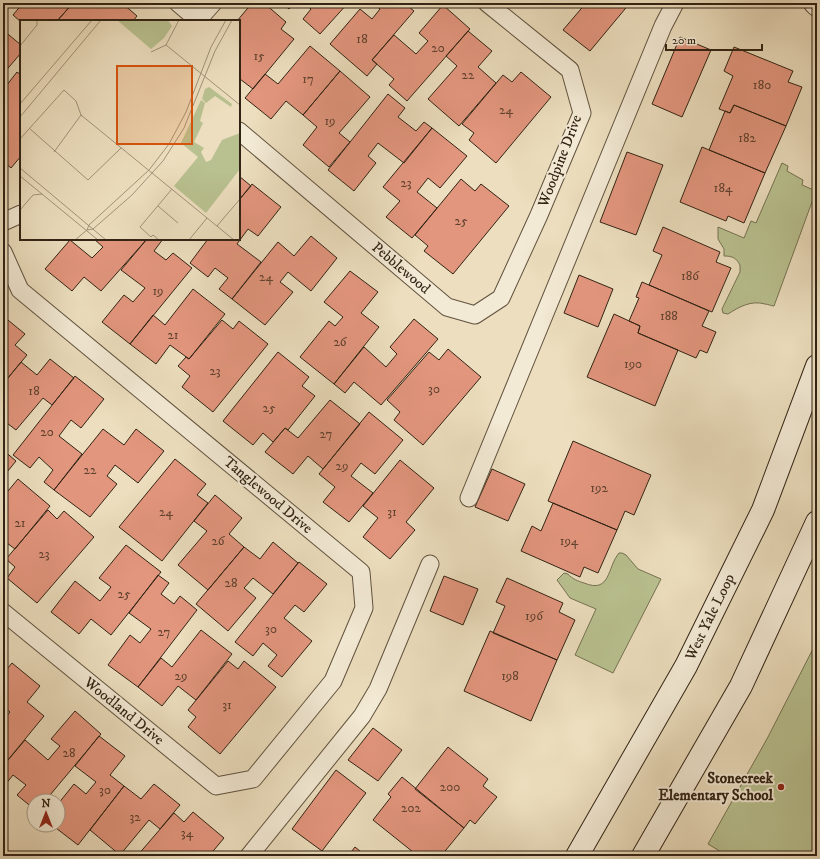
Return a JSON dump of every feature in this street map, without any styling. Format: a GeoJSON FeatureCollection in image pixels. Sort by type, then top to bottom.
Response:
{"type":"FeatureCollection","features":[{"type":"Feature","properties":{"kind":"main road","name":"West Yale Loop"},"geometry":{"type":"LineString","coordinates":[[577,856],[686,666],[759,517],[817,366]]}},
{"type":"Feature","properties":{"kind":"main road"},"geometry":{"type":"LineString","coordinates":[[643,856],[741,686],[817,522]]}},
{"type":"Feature","properties":{"kind":"lane"},"geometry":{"type":"LineString","coordinates":[[178,3],[198,20],[213,3]]}},
{"type":"Feature","properties":{"kind":"lane","name":"Woodpine Drive"},"geometry":{"type":"LineString","coordinates":[[487,3],[570,70],[582,113],[539,215]]}},
{"type":"Feature","properties":{"kind":"lane"},"geometry":{"type":"LineString","coordinates":[[470,498],[663,26],[675,3]]}},
{"type":"Feature","properties":{"kind":"lane","name":"Pebblewood"},"geometry":{"type":"LineString","coordinates":[[240,132],[447,307],[475,315],[501,298],[539,215]]}},
{"type":"Feature","properties":{"kind":"lane"},"geometry":{"type":"LineString","coordinates":[[3,222],[20,214]]}},
{"type":"Feature","properties":{"kind":"lane","name":"Tanglewood Drive"},"geometry":{"type":"LineString","coordinates":[[3,252],[20,290],[361,572],[364,608],[333,681],[253,779]]}},
{"type":"Feature","properties":{"kind":"lane"},"geometry":{"type":"LineString","coordinates":[[249,856],[362,716],[370,704],[378,689],[430,564]]}},
{"type":"Feature","properties":{"kind":"lane","name":"Woodland Drive"},"geometry":{"type":"LineString","coordinates":[[3,612],[216,786],[253,779]]}},
{"type":"Feature","properties":{"kind":"green space"},"geometry":{"type":"Polygon","coordinates":[[[782,163],[788,166],[787,171],[803,180],[802,185],[816,191],[774,306],[755,303],[741,307],[728,314],[723,313],[722,309],[740,272],[740,265],[734,258],[724,256],[724,249],[718,239],[718,227],[744,238],[751,221],[756,223],[782,163]]]}},
{"type":"Feature","properties":{"kind":"green space"},"geometry":{"type":"Polygon","coordinates":[[[619,553],[626,555],[638,569],[661,579],[613,673],[575,655],[596,609],[570,598],[557,580],[564,573],[568,574],[573,579],[593,585],[599,585],[604,582],[619,553]]]}},
{"type":"Feature","properties":{"kind":"green space","name":"Stonecreek Elementary School"},"geometry":{"type":"Polygon","coordinates":[[[817,641],[817,856],[728,856],[708,844],[768,737],[817,641]]]}},
{"type":"Feature","properties":{"kind":"building"},"geometry":{"type":"Polygon","coordinates":[[[23,3],[73,3],[58,20],[20,21],[13,15],[23,3]]]}},
{"type":"Feature","properties":{"kind":"building"},"geometry":{"type":"Polygon","coordinates":[[[73,3],[90,3],[94,7],[97,3],[122,3],[137,16],[134,20],[58,20],[73,3]]]}},
{"type":"Feature","properties":{"kind":"building"},"geometry":{"type":"Polygon","coordinates":[[[252,3],[264,3],[286,22],[281,29],[294,39],[253,89],[240,79],[240,20],[238,20],[252,3]]]}},
{"type":"Feature","properties":{"kind":"building"},"geometry":{"type":"Polygon","coordinates":[[[282,3],[295,3],[289,9],[282,3]]]}},
{"type":"Feature","properties":{"kind":"building"},"geometry":{"type":"Polygon","coordinates":[[[304,3],[348,3],[320,34],[303,19],[311,9],[304,3]]]}},
{"type":"Feature","properties":{"kind":"building"},"geometry":{"type":"Polygon","coordinates":[[[373,3],[404,3],[414,11],[372,60],[377,64],[367,76],[330,44],[360,9],[372,19],[380,9],[373,3]]]}},
{"type":"Feature","properties":{"kind":"building"},"geometry":{"type":"Polygon","coordinates":[[[586,3],[590,3],[596,8],[600,3],[630,3],[590,51],[563,30],[586,3]]]}},
{"type":"Feature","properties":{"kind":"building"},"geometry":{"type":"Polygon","coordinates":[[[443,5],[470,29],[407,101],[389,85],[394,79],[372,60],[394,35],[416,54],[428,41],[419,33],[443,5]]]}},
{"type":"Feature","properties":{"kind":"building"},"geometry":{"type":"Polygon","coordinates":[[[3,30],[20,44],[20,54],[3,74],[3,30]]]}},
{"type":"Feature","properties":{"kind":"building"},"geometry":{"type":"Polygon","coordinates":[[[468,31],[492,51],[478,67],[496,83],[459,126],[428,99],[457,66],[446,56],[468,31]]]}},
{"type":"Feature","properties":{"kind":"building"},"geometry":{"type":"Polygon","coordinates":[[[680,37],[711,50],[682,117],[652,104],[680,37]]]}},
{"type":"Feature","properties":{"kind":"building"},"geometry":{"type":"Polygon","coordinates":[[[310,46],[340,71],[303,115],[286,101],[271,119],[245,98],[265,74],[278,84],[310,46]]]}},
{"type":"Feature","properties":{"kind":"building"},"geometry":{"type":"Polygon","coordinates":[[[734,47],[793,71],[788,82],[802,87],[786,126],[734,105],[730,113],[719,109],[733,76],[724,71],[734,47]]]}},
{"type":"Feature","properties":{"kind":"building"},"geometry":{"type":"Polygon","coordinates":[[[340,71],[370,97],[339,133],[350,142],[329,167],[303,145],[317,127],[303,115],[340,71]]]}},
{"type":"Feature","properties":{"kind":"building"},"geometry":{"type":"Polygon","coordinates":[[[17,72],[20,74],[20,157],[11,168],[3,161],[3,90],[17,72]]]}},
{"type":"Feature","properties":{"kind":"building"},"geometry":{"type":"Polygon","coordinates":[[[521,72],[551,97],[496,163],[469,140],[474,133],[462,124],[503,75],[512,82],[521,72]]]}},
{"type":"Feature","properties":{"kind":"building"},"geometry":{"type":"Polygon","coordinates":[[[388,94],[405,108],[398,117],[416,131],[424,122],[432,128],[404,163],[378,143],[368,156],[376,163],[354,191],[328,170],[388,94]]]}},
{"type":"Feature","properties":{"kind":"building"},"geometry":{"type":"Polygon","coordinates":[[[734,105],[786,126],[765,173],[709,150],[725,111],[730,113],[734,105]]]}},
{"type":"Feature","properties":{"kind":"building"},"geometry":{"type":"Polygon","coordinates":[[[432,128],[467,156],[440,188],[428,178],[417,192],[437,208],[412,238],[386,217],[400,201],[383,187],[432,128]]]}},
{"type":"Feature","properties":{"kind":"building"},"geometry":{"type":"Polygon","coordinates":[[[702,147],[765,173],[744,223],[728,216],[726,221],[680,202],[702,147]]]}},
{"type":"Feature","properties":{"kind":"building"},"geometry":{"type":"Polygon","coordinates":[[[627,152],[663,165],[636,235],[600,222],[627,152]]]}},
{"type":"Feature","properties":{"kind":"building"},"geometry":{"type":"Polygon","coordinates":[[[240,177],[251,186],[240,199],[240,177]]]}},
{"type":"Feature","properties":{"kind":"building"},"geometry":{"type":"Polygon","coordinates":[[[461,179],[475,191],[481,184],[509,206],[453,274],[424,251],[428,246],[415,235],[461,179]]]}},
{"type":"Feature","properties":{"kind":"building"},"geometry":{"type":"Polygon","coordinates":[[[252,184],[281,207],[258,236],[248,229],[240,240],[240,199],[252,184]]]}},
{"type":"Feature","properties":{"kind":"building"},"geometry":{"type":"Polygon","coordinates":[[[663,227],[720,252],[716,262],[731,268],[712,312],[649,285],[662,255],[653,251],[663,227]]]}},
{"type":"Feature","properties":{"kind":"building"},"geometry":{"type":"Polygon","coordinates":[[[311,236],[337,258],[311,291],[288,272],[280,282],[293,292],[265,325],[232,299],[278,242],[294,256],[311,236]]]}},
{"type":"Feature","properties":{"kind":"building"},"geometry":{"type":"Polygon","coordinates":[[[70,240],[92,258],[103,247],[95,240],[146,240],[101,291],[84,277],[72,291],[45,269],[70,240]]]}},
{"type":"Feature","properties":{"kind":"building"},"geometry":{"type":"Polygon","coordinates":[[[146,240],[162,240],[154,251],[166,260],[173,253],[192,268],[130,344],[102,322],[124,295],[133,302],[145,288],[121,270],[146,240]]]}},
{"type":"Feature","properties":{"kind":"building"},"geometry":{"type":"Polygon","coordinates":[[[207,240],[240,240],[237,244],[261,262],[232,299],[219,289],[228,278],[215,268],[208,277],[190,263],[207,240]]]}},
{"type":"Feature","properties":{"kind":"building"},"geometry":{"type":"Polygon","coordinates":[[[350,271],[378,292],[361,313],[379,327],[334,384],[300,357],[329,321],[335,326],[343,317],[324,302],[350,271]]]}},
{"type":"Feature","properties":{"kind":"building"},"geometry":{"type":"Polygon","coordinates":[[[579,275],[613,289],[598,327],[564,313],[579,275]]]}},
{"type":"Feature","properties":{"kind":"building"},"geometry":{"type":"Polygon","coordinates":[[[642,282],[709,311],[702,326],[716,332],[707,353],[700,350],[696,358],[638,333],[640,326],[629,321],[639,298],[636,297],[642,282]]]}},
{"type":"Feature","properties":{"kind":"building"},"geometry":{"type":"Polygon","coordinates":[[[193,289],[225,314],[189,359],[170,345],[156,364],[130,344],[153,315],[165,325],[193,289]]]}},
{"type":"Feature","properties":{"kind":"building"},"geometry":{"type":"Polygon","coordinates":[[[614,314],[640,326],[638,333],[678,350],[655,406],[587,377],[614,314]]]}},
{"type":"Feature","properties":{"kind":"building"},"geometry":{"type":"Polygon","coordinates":[[[3,316],[25,334],[15,345],[27,355],[3,384],[3,316]]]}},
{"type":"Feature","properties":{"kind":"building"},"geometry":{"type":"Polygon","coordinates":[[[414,319],[438,339],[381,405],[354,382],[345,393],[334,384],[364,347],[386,367],[397,354],[390,347],[414,319]]]}},
{"type":"Feature","properties":{"kind":"building"},"geometry":{"type":"Polygon","coordinates":[[[222,320],[233,329],[239,321],[268,344],[213,412],[182,387],[190,376],[178,366],[186,357],[189,359],[222,320]]]}},
{"type":"Feature","properties":{"kind":"building"},"geometry":{"type":"Polygon","coordinates":[[[448,349],[481,377],[423,445],[394,420],[400,412],[387,400],[429,352],[439,360],[448,349]]]}},
{"type":"Feature","properties":{"kind":"building"},"geometry":{"type":"Polygon","coordinates":[[[278,352],[309,377],[302,386],[315,396],[288,430],[285,428],[273,442],[263,433],[253,445],[223,421],[278,352]]]}},
{"type":"Feature","properties":{"kind":"building"},"geometry":{"type":"Polygon","coordinates":[[[50,359],[74,378],[52,405],[43,398],[16,430],[3,420],[3,384],[21,362],[37,375],[50,359]]]}},
{"type":"Feature","properties":{"kind":"building"},"geometry":{"type":"Polygon","coordinates":[[[75,376],[104,399],[81,428],[71,420],[59,436],[82,454],[54,490],[44,482],[53,470],[39,457],[30,468],[13,455],[75,376]]]}},
{"type":"Feature","properties":{"kind":"building"},"geometry":{"type":"Polygon","coordinates":[[[330,400],[360,424],[323,469],[308,456],[293,474],[265,452],[285,428],[298,438],[330,400]]]}},
{"type":"Feature","properties":{"kind":"building"},"geometry":{"type":"Polygon","coordinates":[[[369,412],[403,440],[375,474],[361,463],[351,476],[373,493],[349,522],[323,502],[335,487],[319,474],[369,412]]]}},
{"type":"Feature","properties":{"kind":"building"},"geometry":{"type":"Polygon","coordinates":[[[103,429],[124,445],[136,429],[164,451],[138,483],[115,465],[107,476],[117,484],[90,517],[54,490],[103,429]]]}},
{"type":"Feature","properties":{"kind":"building"},"geometry":{"type":"Polygon","coordinates":[[[573,441],[651,475],[634,515],[625,511],[617,530],[548,501],[573,441]]]}},
{"type":"Feature","properties":{"kind":"building"},"geometry":{"type":"Polygon","coordinates":[[[3,450],[16,461],[3,477],[3,450]]]}},
{"type":"Feature","properties":{"kind":"building"},"geometry":{"type":"Polygon","coordinates":[[[175,459],[206,484],[197,495],[208,503],[162,561],[119,527],[175,459]]]}},
{"type":"Feature","properties":{"kind":"building"},"geometry":{"type":"Polygon","coordinates":[[[400,460],[434,488],[406,522],[415,530],[390,559],[363,537],[378,518],[363,506],[400,460]]]}},
{"type":"Feature","properties":{"kind":"building"},"geometry":{"type":"Polygon","coordinates":[[[492,469],[525,484],[508,521],[475,507],[492,469]]]}},
{"type":"Feature","properties":{"kind":"building"},"geometry":{"type":"Polygon","coordinates":[[[18,479],[50,506],[15,549],[3,540],[3,497],[18,479]]]}},
{"type":"Feature","properties":{"kind":"building"},"geometry":{"type":"Polygon","coordinates":[[[215,495],[242,518],[229,534],[244,547],[208,590],[178,565],[207,531],[194,521],[215,495]]]}},
{"type":"Feature","properties":{"kind":"building"},"geometry":{"type":"Polygon","coordinates":[[[553,503],[617,530],[598,573],[584,567],[580,577],[521,551],[532,526],[541,531],[553,503]]]}},
{"type":"Feature","properties":{"kind":"building"},"geometry":{"type":"Polygon","coordinates":[[[48,510],[57,519],[64,511],[94,537],[37,603],[7,578],[15,567],[6,559],[48,510]]]}},
{"type":"Feature","properties":{"kind":"building"},"geometry":{"type":"Polygon","coordinates":[[[273,542],[298,563],[273,594],[253,578],[244,588],[256,598],[228,631],[196,604],[244,547],[260,559],[273,542]]]}},
{"type":"Feature","properties":{"kind":"building"},"geometry":{"type":"Polygon","coordinates":[[[126,545],[161,572],[111,635],[91,619],[79,634],[51,612],[75,581],[100,601],[111,587],[99,578],[126,545]]]}},
{"type":"Feature","properties":{"kind":"building"},"geometry":{"type":"Polygon","coordinates":[[[299,562],[327,584],[304,612],[295,605],[284,618],[312,641],[282,677],[268,666],[277,655],[263,643],[253,656],[235,642],[299,562]]]}},
{"type":"Feature","properties":{"kind":"building"},"geometry":{"type":"Polygon","coordinates":[[[158,575],[169,583],[161,594],[174,604],[180,596],[197,610],[138,687],[108,665],[130,635],[140,643],[151,629],[129,613],[158,575]]]}},
{"type":"Feature","properties":{"kind":"building"},"geometry":{"type":"Polygon","coordinates":[[[444,576],[478,589],[463,625],[430,611],[444,576]]]}},
{"type":"Feature","properties":{"kind":"building"},"geometry":{"type":"Polygon","coordinates":[[[507,578],[563,603],[559,612],[575,620],[557,660],[493,633],[505,606],[496,602],[507,578]]]}},
{"type":"Feature","properties":{"kind":"building"},"geometry":{"type":"Polygon","coordinates":[[[201,630],[232,654],[196,700],[178,686],[162,706],[138,687],[161,658],[172,667],[201,630]]]}},
{"type":"Feature","properties":{"kind":"building"},"geometry":{"type":"Polygon","coordinates":[[[490,631],[557,660],[531,721],[464,691],[490,631]]]}},
{"type":"Feature","properties":{"kind":"building"},"geometry":{"type":"Polygon","coordinates":[[[228,661],[238,669],[244,661],[276,687],[220,754],[188,727],[196,717],[188,710],[228,661]]]}},
{"type":"Feature","properties":{"kind":"building"},"geometry":{"type":"Polygon","coordinates":[[[12,663],[40,686],[27,702],[44,716],[3,766],[3,720],[10,712],[3,706],[3,674],[12,663]]]}},
{"type":"Feature","properties":{"kind":"building"},"geometry":{"type":"Polygon","coordinates":[[[75,711],[101,734],[52,793],[26,793],[26,802],[17,795],[26,785],[13,775],[5,785],[3,783],[3,766],[25,740],[48,760],[60,746],[51,739],[75,711]]]}},
{"type":"Feature","properties":{"kind":"building"},"geometry":{"type":"Polygon","coordinates":[[[373,728],[402,750],[378,781],[348,760],[373,728]]]}},
{"type":"Feature","properties":{"kind":"building"},"geometry":{"type":"Polygon","coordinates":[[[99,736],[125,756],[110,775],[124,786],[78,845],[62,833],[66,833],[66,794],[74,784],[86,794],[96,782],[75,766],[99,736]]]}},
{"type":"Feature","properties":{"kind":"building"},"geometry":{"type":"Polygon","coordinates":[[[448,747],[488,779],[483,786],[497,797],[475,824],[470,820],[464,828],[415,789],[448,747]]]}},
{"type":"Feature","properties":{"kind":"building"},"geometry":{"type":"Polygon","coordinates":[[[336,770],[366,793],[322,851],[292,829],[336,770]]]}},
{"type":"Feature","properties":{"kind":"building"},"geometry":{"type":"Polygon","coordinates":[[[402,777],[464,828],[441,856],[418,856],[373,820],[391,797],[388,794],[402,777]]]}},
{"type":"Feature","properties":{"kind":"building"},"geometry":{"type":"Polygon","coordinates":[[[154,784],[180,805],[160,829],[149,820],[120,855],[90,830],[124,786],[141,799],[154,784]]]}},
{"type":"Feature","properties":{"kind":"building"},"geometry":{"type":"Polygon","coordinates":[[[193,812],[224,838],[209,856],[137,856],[174,813],[184,822],[193,812]]]}},
{"type":"Feature","properties":{"kind":"building"},"geometry":{"type":"Polygon","coordinates":[[[355,847],[366,856],[348,856],[355,847]]]}},
{"type":"Feature","properties":{"kind":"place","name":"Stonecreek Elementary School"},"geometry":{"type":"Point","coordinates":[781,787]}}]}
